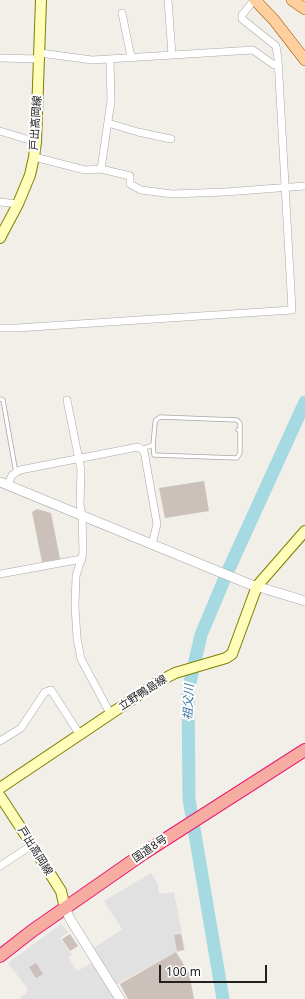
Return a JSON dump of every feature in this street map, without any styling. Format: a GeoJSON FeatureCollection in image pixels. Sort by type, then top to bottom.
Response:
{"type":"FeatureCollection","features":[{"type":"Feature","properties":{"kind":"highway","name":"国道8号"},"geometry":{"type":"LineString","coordinates":[[0,956],[174,833],[305,750]]}},
{"type":"Feature","properties":{"kind":"main road","name":"戸出高岡線"},"geometry":{"type":"LineString","coordinates":[[0,238],[18,204],[30,175],[34,158],[40,56],[41,0]]}},
{"type":"Feature","properties":{"kind":"main road"},"geometry":{"type":"LineString","coordinates":[[255,0],[274,20],[305,60]]}},
{"type":"Feature","properties":{"kind":"main road"},"geometry":{"type":"LineString","coordinates":[[292,0],[305,9]]}},
{"type":"Feature","properties":{"kind":"main road","name":"立野鴨島線"},"geometry":{"type":"LineString","coordinates":[[0,788],[158,682],[175,673],[226,658],[232,654],[253,585],[305,531]]}},
{"type":"Feature","properties":{"kind":"main road","name":"戸出高岡線"},"geometry":{"type":"LineString","coordinates":[[0,796],[60,891],[66,908]]}},
{"type":"Feature","properties":{"kind":"street"},"geometry":{"type":"LineString","coordinates":[[168,0],[172,55]]}},
{"type":"Feature","properties":{"kind":"street"},"geometry":{"type":"LineString","coordinates":[[0,328],[292,310],[286,187],[276,46],[242,19],[242,15],[255,0]]}},
{"type":"Feature","properties":{"kind":"street"},"geometry":{"type":"LineString","coordinates":[[122,13],[131,57]]}},
{"type":"Feature","properties":{"kind":"street"},"geometry":{"type":"LineString","coordinates":[[0,58],[40,56],[92,60],[253,50],[274,65],[278,65]]}},
{"type":"Feature","properties":{"kind":"street"},"geometry":{"type":"LineString","coordinates":[[101,169],[111,101],[110,59]]}},
{"type":"Feature","properties":{"kind":"street"},"geometry":{"type":"LineString","coordinates":[[108,123],[138,132],[171,139]]}},
{"type":"Feature","properties":{"kind":"street"},"geometry":{"type":"LineString","coordinates":[[0,131],[36,142]]}},
{"type":"Feature","properties":{"kind":"street"},"geometry":{"type":"LineString","coordinates":[[34,158],[85,170],[101,169],[130,176],[130,184],[141,190],[172,194],[305,186]]}},
{"type":"Feature","properties":{"kind":"street"},"geometry":{"type":"LineString","coordinates":[[0,202],[18,204]]}},
{"type":"Feature","properties":{"kind":"street"},"geometry":{"type":"LineString","coordinates":[[67,400],[66,409],[81,470],[80,504],[82,516],[83,553],[76,576],[75,606],[77,638],[81,659],[111,714]]}},
{"type":"Feature","properties":{"kind":"street"},"geometry":{"type":"LineString","coordinates":[[152,544],[157,524],[144,451],[142,449],[134,447],[20,470],[12,475],[4,484],[253,585],[305,601]]}},
{"type":"Feature","properties":{"kind":"street"},"geometry":{"type":"LineString","coordinates":[[0,574],[82,559]]}},
{"type":"Feature","properties":{"kind":"street"},"geometry":{"type":"LineString","coordinates":[[0,741],[21,728],[45,692],[51,690],[80,735]]}},
{"type":"Feature","properties":{"kind":"street"},"geometry":{"type":"LineString","coordinates":[[0,866],[32,845]]}},
{"type":"Feature","properties":{"kind":"street"},"geometry":{"type":"LineString","coordinates":[[66,908],[70,919],[120,999]]}},
{"type":"Feature","properties":{"kind":"lane"},"geometry":{"type":"LineString","coordinates":[[0,400],[3,400],[16,473]]}},
{"type":"Feature","properties":{"kind":"lane"},"geometry":{"type":"LineString","coordinates":[[160,417],[237,420],[240,423],[240,453],[237,458],[154,455],[152,445],[154,423],[160,417]]}},
{"type":"Feature","properties":{"kind":"lane"},"geometry":{"type":"LineString","coordinates":[[6,420],[12,419]]}},
{"type":"Feature","properties":{"kind":"lane"},"geometry":{"type":"LineString","coordinates":[[142,449],[152,445]]}},
{"type":"Feature","properties":{"kind":"shaded area"},"geometry":{"type":"Polygon","coordinates":[[[151,873],[158,884],[159,894],[174,892],[185,950],[176,952],[116,985],[94,948],[122,929],[104,901],[151,873]]]}},
{"type":"Feature","properties":{"kind":"shaded area"},"geometry":{"type":"Polygon","coordinates":[[[61,924],[68,932],[60,938],[72,955],[68,957],[77,971],[92,963],[114,999],[19,999],[27,993],[27,988],[8,963],[61,924]]]}},
{"type":"Feature","properties":{"kind":"building"},"geometry":{"type":"Polygon","coordinates":[[[204,481],[209,511],[165,518],[159,488],[204,481]]]}},
{"type":"Feature","properties":{"kind":"building"},"geometry":{"type":"Polygon","coordinates":[[[37,509],[51,513],[60,559],[42,562],[32,512],[37,509]]]}},
{"type":"Feature","properties":{"kind":"building"},"geometry":{"type":"Polygon","coordinates":[[[70,934],[78,946],[70,951],[62,939],[70,934]]]}},
{"type":"Feature","properties":{"kind":"building"},"geometry":{"type":"Polygon","coordinates":[[[181,934],[184,950],[177,951],[174,935],[181,934]]]}},
{"type":"Feature","properties":{"kind":"building"},"geometry":{"type":"Polygon","coordinates":[[[176,952],[189,973],[194,999],[128,999],[120,984],[176,952]]]}},
{"type":"Feature","properties":{"kind":"building"},"geometry":{"type":"Polygon","coordinates":[[[36,963],[43,974],[36,978],[29,967],[36,963]]]}},
{"type":"Feature","properties":{"kind":"waterway","name":"祖父川"},"geometry":{"type":"LineString","coordinates":[[223,999],[189,799],[188,691],[201,635],[227,573],[305,402]]}}]}
